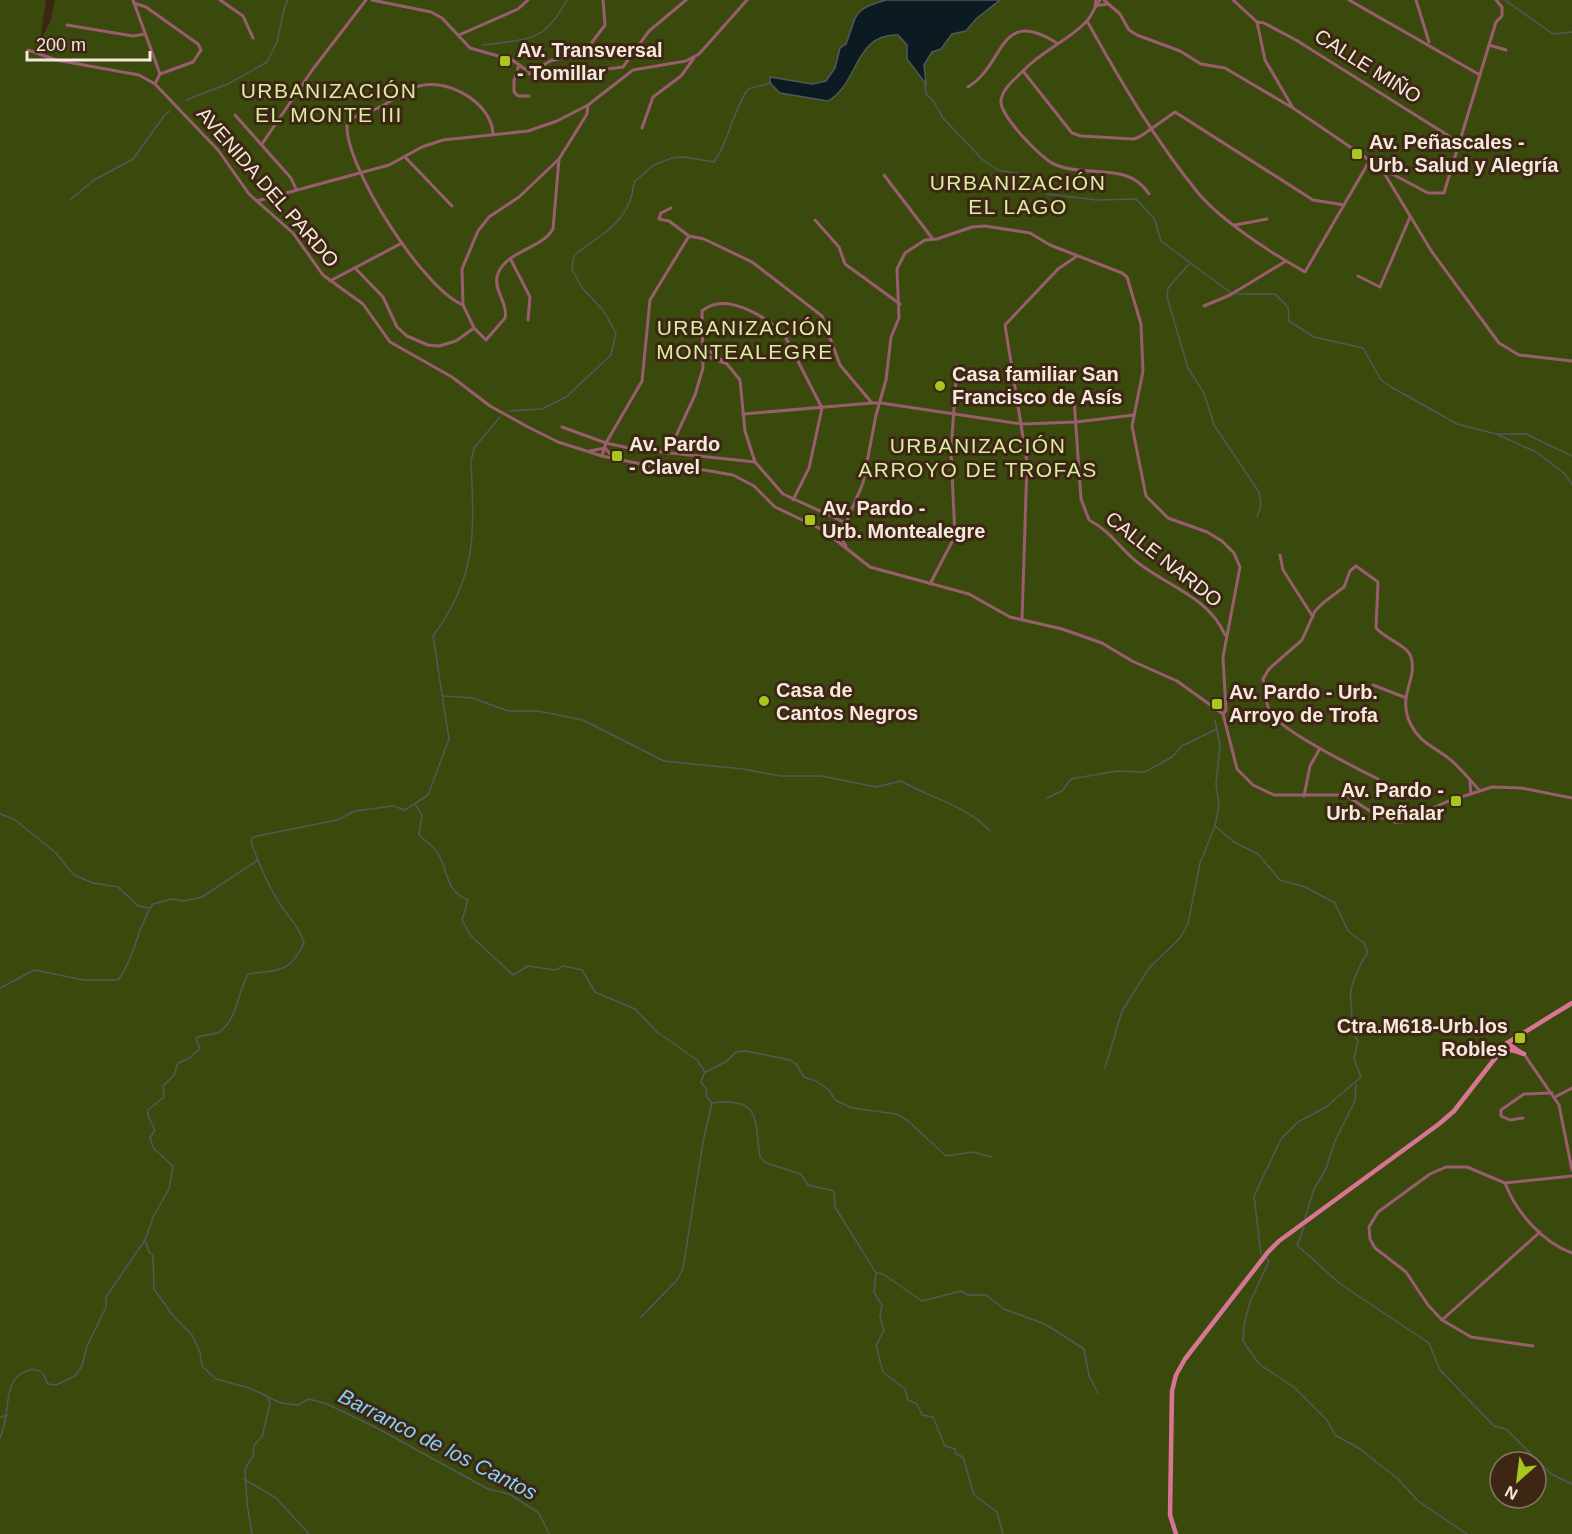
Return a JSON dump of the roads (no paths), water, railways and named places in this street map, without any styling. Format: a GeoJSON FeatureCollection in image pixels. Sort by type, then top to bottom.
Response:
{"type":"FeatureCollection","features":[{"type":"Feature","properties":{"kind":"main road"},"geometry":{"type":"LineString","coordinates":[[1176,1534],[1170,1515],[1172,1403],[1173,1382],[1180,1367],[1274,1246],[1454,1111],[1507,1043],[1572,1003]]}},
{"type":"Feature","properties":{"kind":"main road"},"geometry":{"type":"LineString","coordinates":[[1514,1048],[1519,1034]]}},
{"type":"Feature","properties":{"kind":"main road"},"geometry":{"type":"LineString","coordinates":[[1507,1043],[1524,1054]]}},
{"type":"Feature","properties":{"kind":"main road"},"geometry":{"type":"LineString","coordinates":[[1485,1071],[1504,1051],[1514,1048]]}},
{"type":"Feature","properties":{"kind":"street"},"geometry":{"type":"LineString","coordinates":[[220,0],[243,16],[253,38]]}},
{"type":"Feature","properties":{"kind":"street"},"geometry":{"type":"LineString","coordinates":[[262,144],[312,69],[366,0]]}},
{"type":"Feature","properties":{"kind":"street"},"geometry":{"type":"LineString","coordinates":[[372,0],[431,12],[442,18],[470,48],[519,65],[538,78],[618,69],[628,65],[636,69]]}},
{"type":"Feature","properties":{"kind":"street"},"geometry":{"type":"LineString","coordinates":[[459,35],[518,9],[528,0]]}},
{"type":"Feature","properties":{"kind":"street"},"geometry":{"type":"LineString","coordinates":[[529,74],[550,61],[576,55],[587,49],[605,25],[603,0]]}},
{"type":"Feature","properties":{"kind":"street"},"geometry":{"type":"LineString","coordinates":[[629,73],[628,65],[649,31],[686,0]]}},
{"type":"Feature","properties":{"kind":"street"},"geometry":{"type":"LineString","coordinates":[[642,128],[657,93],[689,67],[694,58],[719,35],[747,0]]}},
{"type":"Feature","properties":{"kind":"street"},"geometry":{"type":"LineString","coordinates":[[1098,0],[1087,21],[1037,56],[1004,92],[1002,108],[1047,160],[1060,167],[1131,176],[1143,184],[1149,194]]}},
{"type":"Feature","properties":{"kind":"street"},"geometry":{"type":"LineString","coordinates":[[1104,0],[1120,14],[1129,30],[1137,35],[1180,51],[1201,64],[1224,68],[1293,108],[1381,168],[1428,193],[1440,194],[1447,189],[1496,22],[1503,11],[1496,0]]}},
{"type":"Feature","properties":{"kind":"street","name":"CALLE MIÑO"},"geometry":{"type":"LineString","coordinates":[[1233,0],[1257,22],[1264,23],[1296,40],[1460,143]]}},
{"type":"Feature","properties":{"kind":"street"},"geometry":{"type":"LineString","coordinates":[[1349,0],[1480,75]]}},
{"type":"Feature","properties":{"kind":"street"},"geometry":{"type":"LineString","coordinates":[[1416,0],[1429,44]]}},
{"type":"Feature","properties":{"kind":"street"},"geometry":{"type":"LineString","coordinates":[[133,2],[160,74]]}},
{"type":"Feature","properties":{"kind":"street"},"geometry":{"type":"LineString","coordinates":[[133,2],[146,6],[198,44],[201,50],[193,62],[160,74],[155,84]]}},
{"type":"Feature","properties":{"kind":"street"},"geometry":{"type":"LineString","coordinates":[[1095,6],[1108,4]]}},
{"type":"Feature","properties":{"kind":"street"},"geometry":{"type":"LineString","coordinates":[[1087,21],[1132,103],[1200,194],[1234,225],[1305,272],[1370,160]]}},
{"type":"Feature","properties":{"kind":"street"},"geometry":{"type":"LineString","coordinates":[[1257,22],[1265,60],[1293,108]]}},
{"type":"Feature","properties":{"kind":"street"},"geometry":{"type":"LineString","coordinates":[[66,25],[134,36],[145,34]]}},
{"type":"Feature","properties":{"kind":"street"},"geometry":{"type":"LineString","coordinates":[[968,87],[1008,40],[1021,30],[1035,31],[1057,43]]}},
{"type":"Feature","properties":{"kind":"street"},"geometry":{"type":"LineString","coordinates":[[1489,45],[1506,50]]}},
{"type":"Feature","properties":{"kind":"street","name":"AVENIDA DEL PARDO"},"geometry":{"type":"LineString","coordinates":[[28,50],[56,60],[139,75],[155,84],[212,143],[245,190],[293,233],[317,269],[363,304],[382,333],[400,350],[452,376],[490,406],[528,427],[602,456],[733,475],[754,486],[775,507],[837,539],[864,564],[878,570],[969,594],[999,613],[1102,642],[1132,661],[1177,681],[1223,714]]}},
{"type":"Feature","properties":{"kind":"street"},"geometry":{"type":"LineString","coordinates":[[257,201],[389,165],[443,140],[542,127],[588,105],[636,69],[694,58]]}},
{"type":"Feature","properties":{"kind":"street"},"geometry":{"type":"LineString","coordinates":[[686,61],[689,67]]}},
{"type":"Feature","properties":{"kind":"street"},"geometry":{"type":"LineString","coordinates":[[519,65],[514,81],[514,92],[518,96],[529,96]]}},
{"type":"Feature","properties":{"kind":"street"},"geometry":{"type":"LineString","coordinates":[[620,79],[623,66]]}},
{"type":"Feature","properties":{"kind":"street"},"geometry":{"type":"LineString","coordinates":[[618,69],[629,73]]}},
{"type":"Feature","properties":{"kind":"street"},"geometry":{"type":"LineString","coordinates":[[1023,71],[1072,133],[1081,136],[1134,138],[1151,129],[1172,113],[1178,113],[1313,200],[1344,205]]}},
{"type":"Feature","properties":{"kind":"street"},"geometry":{"type":"LineString","coordinates":[[463,305],[451,300],[417,265],[402,243],[360,172],[347,131],[350,120],[417,86],[435,85],[473,100],[485,109],[493,134]]}},
{"type":"Feature","properties":{"kind":"street"},"geometry":{"type":"LineString","coordinates":[[559,159],[554,230],[543,241],[511,260],[497,277],[505,318],[486,340],[474,328],[463,305],[462,269],[478,231],[489,217],[519,197],[559,159],[586,114],[588,105]]}},
{"type":"Feature","properties":{"kind":"street"},"geometry":{"type":"LineString","coordinates":[[235,116],[291,177],[296,189]]}},
{"type":"Feature","properties":{"kind":"street"},"geometry":{"type":"LineString","coordinates":[[405,157],[452,206]]}},
{"type":"Feature","properties":{"kind":"street"},"geometry":{"type":"LineString","coordinates":[[1381,168],[1432,252],[1505,349],[1519,355],[1572,361]]}},
{"type":"Feature","properties":{"kind":"street"},"geometry":{"type":"LineString","coordinates":[[884,175],[932,238]]}},
{"type":"Feature","properties":{"kind":"street"},"geometry":{"type":"LineString","coordinates":[[670,208],[661,213],[659,219],[669,221],[688,236],[704,239],[752,262],[822,316],[840,365],[872,403]]}},
{"type":"Feature","properties":{"kind":"street"},"geometry":{"type":"LineString","coordinates":[[1358,276],[1380,287],[1410,217]]}},
{"type":"Feature","properties":{"kind":"street"},"geometry":{"type":"LineString","coordinates":[[1234,225],[1267,219]]}},
{"type":"Feature","properties":{"kind":"street"},"geometry":{"type":"LineString","coordinates":[[815,220],[839,247],[845,264],[900,304]]}},
{"type":"Feature","properties":{"kind":"street"},"geometry":{"type":"LineString","coordinates":[[837,539],[842,533],[863,483],[879,403],[890,362],[891,337],[899,318],[898,264],[905,253],[932,238],[937,239],[972,227],[1010,229],[1030,233],[1050,245],[1127,277],[1141,324],[1143,371],[1132,426],[1146,496],[1168,518],[1207,532],[1234,553],[1239,567],[1223,657],[1226,710],[1223,714],[1234,764],[1240,774],[1259,789],[1274,795],[1345,795],[1378,816],[1394,822],[1402,822],[1471,794],[1503,786],[1572,798]]}},
{"type":"Feature","properties":{"kind":"street"},"geometry":{"type":"LineString","coordinates":[[602,456],[642,381],[650,300],[688,236]]}},
{"type":"Feature","properties":{"kind":"street"},"geometry":{"type":"LineString","coordinates":[[330,281],[402,243]]}},
{"type":"Feature","properties":{"kind":"street"},"geometry":{"type":"LineString","coordinates":[[1022,620],[1027,462],[1005,325],[1058,269],[1078,255]]}},
{"type":"Feature","properties":{"kind":"street"},"geometry":{"type":"LineString","coordinates":[[511,260],[530,297],[528,320]]}},
{"type":"Feature","properties":{"kind":"street"},"geometry":{"type":"LineString","coordinates":[[1204,306],[1230,295],[1286,261]]}},
{"type":"Feature","properties":{"kind":"street"},"geometry":{"type":"LineString","coordinates":[[355,268],[383,297],[397,327],[407,336],[428,345],[439,346],[456,341],[474,328]]}},
{"type":"Feature","properties":{"kind":"street"},"geometry":{"type":"LineString","coordinates":[[669,453],[695,395],[704,355],[701,317],[704,309],[727,303],[743,308],[778,329],[785,336],[822,408],[809,468],[793,500]]}},
{"type":"Feature","properties":{"kind":"street"},"geometry":{"type":"LineString","coordinates":[[704,347],[727,364],[740,380],[745,431],[755,462],[783,494],[846,523]]}},
{"type":"Feature","properties":{"kind":"street"},"geometry":{"type":"LineString","coordinates":[[704,355],[727,364]]}},
{"type":"Feature","properties":{"kind":"street"},"geometry":{"type":"LineString","coordinates":[[930,584],[955,536],[951,452],[957,365]]}},
{"type":"Feature","properties":{"kind":"street","name":"CALLE NARDO"},"geometry":{"type":"LineString","coordinates":[[1074,399],[1081,499],[1089,520],[1107,530],[1123,551],[1139,564],[1205,606],[1220,622],[1226,636]]}},
{"type":"Feature","properties":{"kind":"street"},"geometry":{"type":"LineString","coordinates":[[743,414],[879,403],[953,412],[1022,424],[1076,422],[1134,415]]}},
{"type":"Feature","properties":{"kind":"street"},"geometry":{"type":"LineString","coordinates":[[562,427],[606,446],[755,462]]}},
{"type":"Feature","properties":{"kind":"street"},"geometry":{"type":"LineString","coordinates":[[585,451],[606,446]]}},
{"type":"Feature","properties":{"kind":"street"},"geometry":{"type":"LineString","coordinates":[[606,446],[615,459]]}},
{"type":"Feature","properties":{"kind":"street"},"geometry":{"type":"LineString","coordinates":[[823,530],[832,532],[846,523]]}},
{"type":"Feature","properties":{"kind":"street"},"geometry":{"type":"LineString","coordinates":[[839,529],[845,545],[864,564]]}},
{"type":"Feature","properties":{"kind":"street"},"geometry":{"type":"LineString","coordinates":[[1280,555],[1283,570],[1313,617]]}},
{"type":"Feature","properties":{"kind":"street"},"geometry":{"type":"LineString","coordinates":[[1378,779],[1320,749],[1270,712],[1263,679],[1269,669],[1302,640],[1313,617],[1330,595],[1344,587],[1354,567],[1359,567],[1375,578],[1379,588],[1376,628],[1407,652],[1411,658],[1410,676],[1404,697],[1406,712],[1417,735],[1424,744],[1453,762],[1480,791]]}},
{"type":"Feature","properties":{"kind":"street"},"geometry":{"type":"LineString","coordinates":[[1373,685],[1404,697]]}},
{"type":"Feature","properties":{"kind":"street"},"geometry":{"type":"LineString","coordinates":[[1304,796],[1310,766],[1320,749]]}},
{"type":"Feature","properties":{"kind":"street"},"geometry":{"type":"LineString","coordinates":[[1470,782],[1471,794]]}},
{"type":"Feature","properties":{"kind":"street"},"geometry":{"type":"LineString","coordinates":[[1524,1054],[1554,1095],[1563,1115],[1572,1170]]}},
{"type":"Feature","properties":{"kind":"street"},"geometry":{"type":"LineString","coordinates":[[1522,1118],[1506,1119],[1501,1116],[1500,1110],[1524,1094],[1554,1095],[1572,1088]]}},
{"type":"Feature","properties":{"kind":"street"},"geometry":{"type":"LineString","coordinates":[[1533,1346],[1471,1337],[1442,1320],[1428,1305],[1406,1272],[1375,1248],[1369,1234],[1371,1221],[1387,1205],[1430,1174],[1446,1167],[1467,1167],[1505,1183],[1572,1176]]}},
{"type":"Feature","properties":{"kind":"street"},"geometry":{"type":"LineString","coordinates":[[1505,1183],[1519,1209],[1540,1232],[1572,1253]]}},
{"type":"Feature","properties":{"kind":"street"},"geometry":{"type":"LineString","coordinates":[[1442,1320],[1540,1232]]}},
{"type":"Feature","properties":{"kind":"waterway"},"geometry":{"type":"LineString","coordinates":[[186,100],[230,83],[267,62],[277,42],[288,0]]}},
{"type":"Feature","properties":{"kind":"waterway"},"geometry":{"type":"LineString","coordinates":[[483,45],[523,39],[542,32],[550,25],[567,0]]}},
{"type":"Feature","properties":{"kind":"waterway"},"geometry":{"type":"LineString","coordinates":[[1505,0],[1553,34],[1572,32]]}},
{"type":"Feature","properties":{"kind":"waterway"},"geometry":{"type":"LineString","coordinates":[[509,411],[542,409],[566,397],[611,355],[616,333],[603,310],[583,289],[572,269],[574,255],[614,225],[627,207],[634,182],[654,165],[672,158],[684,157],[714,162],[748,89],[771,83]]}},
{"type":"Feature","properties":{"kind":"waterway"},"geometry":{"type":"LineString","coordinates":[[925,84],[926,94],[933,100],[943,118],[983,160],[998,170],[1025,175],[1047,194],[1097,200],[1136,199],[1154,218],[1161,241],[1231,293]]}},
{"type":"Feature","properties":{"kind":"waterway"},"geometry":{"type":"LineString","coordinates":[[70,200],[94,180],[133,159],[170,111]]}},
{"type":"Feature","properties":{"kind":"waterway"},"geometry":{"type":"LineString","coordinates":[[1189,264],[1168,288],[1167,297],[1188,368],[1204,393],[1214,425],[1259,492],[1261,505],[1257,517]]}},
{"type":"Feature","properties":{"kind":"waterway"},"geometry":{"type":"LineString","coordinates":[[1236,294],[1275,294],[1288,307],[1289,321],[1314,337],[1363,348],[1381,380],[1393,388],[1457,424],[1496,434],[1536,452],[1564,473],[1572,484]]}},
{"type":"Feature","properties":{"kind":"waterway"},"geometry":{"type":"LineString","coordinates":[[0,1438],[5,1423],[9,1394],[18,1376],[29,1370],[37,1370],[43,1374],[48,1384],[56,1385],[75,1376],[82,1366],[87,1346],[106,1307],[106,1297],[145,1240],[154,1215],[169,1189],[173,1166],[154,1149],[150,1138],[155,1130],[148,1116],[148,1110],[164,1097],[163,1086],[174,1075],[178,1063],[188,1059],[200,1049],[196,1038],[219,1032],[230,1021],[248,974],[282,969],[299,953],[304,943],[298,928],[282,907],[269,884],[251,842],[253,837],[337,820],[355,811],[393,806],[405,810],[428,795],[449,739],[433,636],[448,614],[466,573],[472,532],[471,461],[474,448],[500,417]]}},
{"type":"Feature","properties":{"kind":"waterway"},"geometry":{"type":"LineString","coordinates":[[1497,434],[1526,434],[1572,456]]}},
{"type":"Feature","properties":{"kind":"waterway"},"geometry":{"type":"LineString","coordinates":[[443,696],[472,698],[508,711],[538,711],[583,720],[664,761],[743,769],[780,776],[822,776],[876,787],[901,781],[959,808],[990,831]]}},
{"type":"Feature","properties":{"kind":"waterway"},"geometry":{"type":"LineString","coordinates":[[1105,1068],[1122,1011],[1149,968],[1180,938],[1188,924],[1200,863],[1215,826],[1219,806],[1216,784],[1220,745],[1215,720]]}},
{"type":"Feature","properties":{"kind":"waterway"},"geometry":{"type":"LineString","coordinates":[[1047,798],[1062,791],[1071,779],[1117,771],[1145,772],[1172,757],[1182,746],[1217,729]]}},
{"type":"Feature","properties":{"kind":"waterway"},"geometry":{"type":"LineString","coordinates":[[415,804],[422,815],[419,835],[437,852],[455,891],[468,900],[462,920],[470,935],[513,975],[528,966],[555,970],[564,966],[582,970],[595,992],[635,1009],[657,1032],[697,1060],[705,1072],[701,1082],[707,1090],[706,1096],[712,1103],[728,1102],[748,1107],[755,1122],[760,1157],[766,1163],[801,1174],[808,1185],[834,1191],[835,1207],[876,1273],[874,1292],[882,1305],[880,1317],[884,1330],[876,1346],[883,1372],[905,1389],[908,1400],[917,1404],[922,1415],[933,1417],[945,1446],[955,1449],[955,1453],[963,1457],[974,1495],[997,1512],[1003,1534]]}},
{"type":"Feature","properties":{"kind":"waterway"},"geometry":{"type":"LineString","coordinates":[[0,814],[14,819],[56,853],[74,875],[93,883],[118,887],[138,906],[149,908]]}},
{"type":"Feature","properties":{"kind":"waterway"},"geometry":{"type":"LineString","coordinates":[[1215,826],[1234,842],[1258,854],[1280,880],[1305,887],[1335,903],[1348,931],[1364,943],[1368,952],[1355,976],[1351,990],[1351,1030],[1358,1041],[1354,1059],[1361,1077],[1326,1107],[1298,1122],[1281,1139],[1254,1196],[1261,1254]]}},
{"type":"Feature","properties":{"kind":"waterway"},"geometry":{"type":"LineString","coordinates":[[0,988],[34,970],[84,980],[118,980],[153,904],[172,899],[184,901],[202,897],[258,860]]}},
{"type":"Feature","properties":{"kind":"waterway"},"geometry":{"type":"LineString","coordinates":[[706,1072],[727,1061],[736,1052],[746,1051],[790,1060],[796,1064],[804,1077],[816,1081],[829,1090],[835,1100],[852,1108],[896,1114],[907,1120],[946,1156],[972,1152],[992,1157]]}},
{"type":"Feature","properties":{"kind":"waterway"},"geometry":{"type":"LineString","coordinates":[[1305,1218],[1314,1189],[1326,1169],[1335,1141],[1355,1101],[1356,1084]]}},
{"type":"Feature","properties":{"kind":"waterway"},"geometry":{"type":"LineString","coordinates":[[641,1317],[677,1280],[683,1269],[703,1142],[712,1103]]}},
{"type":"Feature","properties":{"kind":"waterway"},"geometry":{"type":"LineString","coordinates":[[1304,1227],[1297,1245],[1339,1283],[1429,1343],[1440,1370],[1494,1426],[1506,1429],[1551,1474],[1572,1484]]}},
{"type":"Feature","properties":{"kind":"waterway"},"geometry":{"type":"LineString","coordinates":[[145,1240],[149,1252],[153,1255],[154,1289],[174,1317],[192,1335],[200,1352],[202,1366],[216,1379],[249,1388],[267,1396],[270,1404],[262,1437],[254,1445],[253,1456],[245,1469],[252,1534]]}},
{"type":"Feature","properties":{"kind":"waterway"},"geometry":{"type":"LineString","coordinates":[[1267,1259],[1269,1261],[1250,1302],[1244,1325],[1243,1341],[1259,1364],[1295,1388],[1327,1420],[1335,1435],[1360,1449],[1398,1479],[1418,1501],[1467,1534]]}},
{"type":"Feature","properties":{"kind":"waterway"},"geometry":{"type":"LineString","coordinates":[[877,1273],[883,1274],[922,1301],[961,1291],[968,1295],[986,1295],[1004,1309],[1045,1324],[1084,1349],[1089,1376],[1098,1393]]}},
{"type":"Feature","properties":{"kind":"waterway","name":"Barranco de los Cantos"},"geometry":{"type":"LineString","coordinates":[[268,1397],[281,1403],[298,1405],[309,1399],[327,1404],[375,1427],[488,1489],[509,1494],[539,1513],[549,1534]]}},
{"type":"Feature","properties":{"kind":"waterway"},"geometry":{"type":"LineString","coordinates":[[0,1417],[8,1415]]}},
{"type":"Feature","properties":{"kind":"waterway"},"geometry":{"type":"LineString","coordinates":[[244,1479],[276,1498],[309,1534]]}},
{"type":"Feature","properties":{"kind":"place","name":"Av. Transversal - Tomillar"},"geometry":{"type":"Point","coordinates":[505,61]}},
{"type":"Feature","properties":{"kind":"place","name":"Av. Peñascales - Urb. Salud y Alegría"},"geometry":{"type":"Point","coordinates":[1357,154]}},
{"type":"Feature","properties":{"kind":"place","name":"Casa familiar San Francisco de Asís"},"geometry":{"type":"Point","coordinates":[940,386]}},
{"type":"Feature","properties":{"kind":"place","name":"Av. Pardo - Clavel"},"geometry":{"type":"Point","coordinates":[617,456]}},
{"type":"Feature","properties":{"kind":"place","name":"Av. Pardo - Urb. Montealegre"},"geometry":{"type":"Point","coordinates":[810,520]}},
{"type":"Feature","properties":{"kind":"place","name":"Casa de Cantos Negros"},"geometry":{"type":"Point","coordinates":[764,701]}},
{"type":"Feature","properties":{"kind":"place","name":"Av. Pardo - Urb. Arroyo de Trofa"},"geometry":{"type":"Point","coordinates":[1217,704]}},
{"type":"Feature","properties":{"kind":"place","name":"Av. Pardo - Urb. Peñalar"},"geometry":{"type":"Point","coordinates":[1456,801]}},
{"type":"Feature","properties":{"kind":"place","name":"Ctra.M618-Urb.los Robles"},"geometry":{"type":"Point","coordinates":[1520,1038]}},
{"type":"Feature","properties":{"kind":"district","name":"URBANIZACIÓN EL MONTE III"},"geometry":{"type":"Point","coordinates":[329,102]}},
{"type":"Feature","properties":{"kind":"district","name":"URBANIZACIÓN EL LAGO"},"geometry":{"type":"Point","coordinates":[1018,194]}},
{"type":"Feature","properties":{"kind":"district","name":"URBANIZACIÓN MONTEALEGRE"},"geometry":{"type":"Point","coordinates":[745,339]}},
{"type":"Feature","properties":{"kind":"district","name":"URBANIZACIÓN ARROYO DE TROFAS"},"geometry":{"type":"Point","coordinates":[978,457]}}]}
